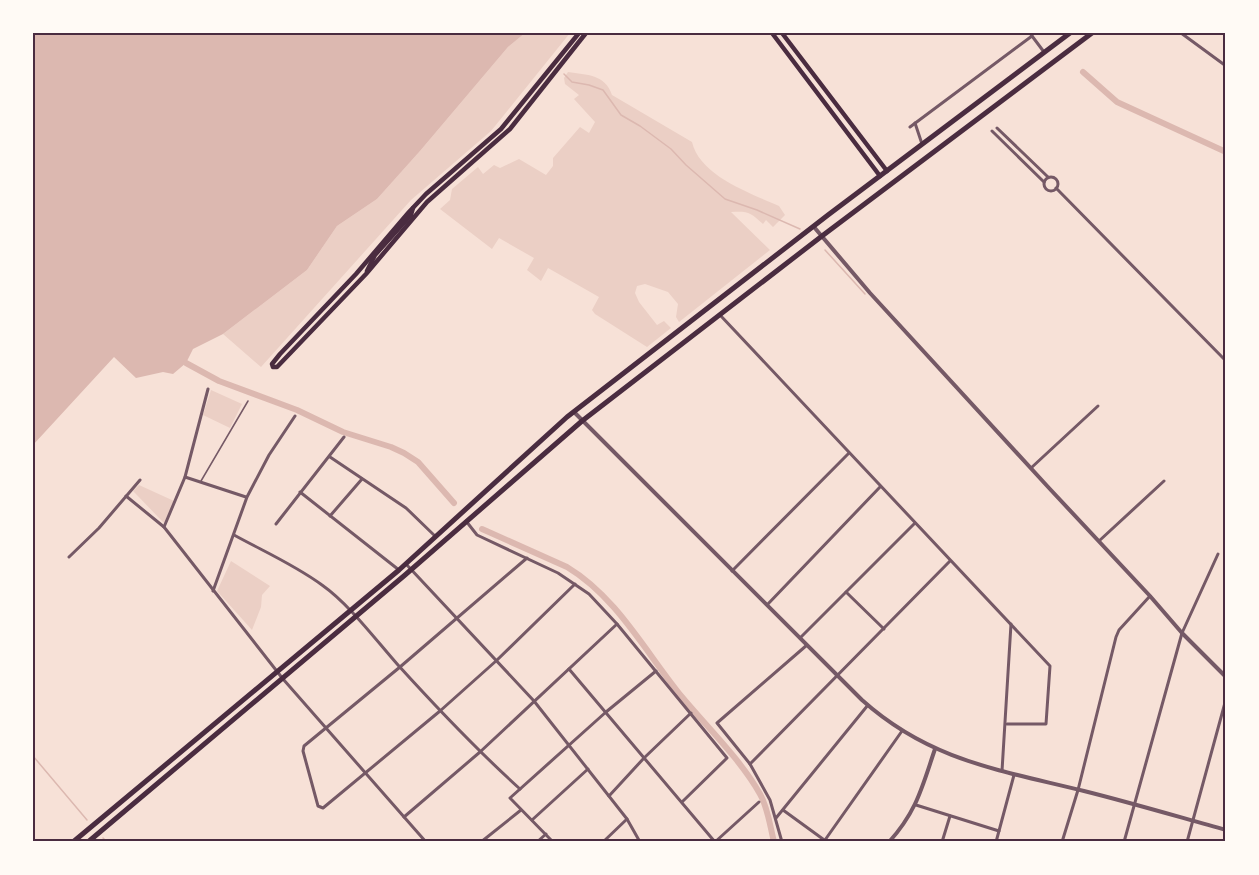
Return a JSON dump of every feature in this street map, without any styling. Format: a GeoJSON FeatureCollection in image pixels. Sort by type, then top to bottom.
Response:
{"type":"FeatureCollection","features":[{"type":"Feature","properties":{"kind":"highway"},"geometry":{"type":"LineString","coordinates":[[73,842],[406,564],[574,412],[887,171],[920,141],[1031,61],[1042,50],[1070,33]]}},
{"type":"Feature","properties":{"kind":"highway"},"geometry":{"type":"LineString","coordinates":[[88,842],[411,570],[582,421],[719,314],[1092,33]]}},
{"type":"Feature","properties":{"kind":"highway"},"geometry":{"type":"LineString","coordinates":[[1031,61],[1039,72]]}},
{"type":"Feature","properties":{"kind":"highway"},"geometry":{"type":"LineString","coordinates":[[920,141],[929,155]]}},
{"type":"Feature","properties":{"kind":"highway"},"geometry":{"type":"LineString","coordinates":[[648,357],[655,364]]}},
{"type":"Feature","properties":{"kind":"main road"},"geometry":{"type":"LineString","coordinates":[[579,33],[501,129],[414,206],[356,274],[272,363],[273,367],[277,367],[366,274],[427,202],[510,129],[586,33]]}},
{"type":"Feature","properties":{"kind":"main road"},"geometry":{"type":"LineString","coordinates":[[772,33],[880,176]]}},
{"type":"Feature","properties":{"kind":"main road"},"geometry":{"type":"LineString","coordinates":[[782,33],[887,171]]}},
{"type":"Feature","properties":{"kind":"main road"},"geometry":{"type":"LineString","coordinates":[[366,274],[375,255],[411,215],[414,206]]}},
{"type":"Feature","properties":{"kind":"street"},"geometry":{"type":"LineString","coordinates":[[1181,33],[1226,66]]}},
{"type":"Feature","properties":{"kind":"street"},"geometry":{"type":"LineString","coordinates":[[909,127],[1031,34],[1042,50]]}},
{"type":"Feature","properties":{"kind":"street"},"geometry":{"type":"LineString","coordinates":[[915,123],[920,141]]}},
{"type":"Feature","properties":{"kind":"street"},"geometry":{"type":"LineString","coordinates":[[997,128],[1048,177],[1056,180],[1056,188],[1226,361]]}},
{"type":"Feature","properties":{"kind":"street"},"geometry":{"type":"LineString","coordinates":[[992,131],[1044,182],[1047,190],[1053,191],[1056,188]]}},
{"type":"Feature","properties":{"kind":"street"},"geometry":{"type":"LineString","coordinates":[[1044,182],[1048,177]]}},
{"type":"Feature","properties":{"kind":"street"},"geometry":{"type":"LineString","coordinates":[[814,227],[870,292],[1098,542],[1226,677]]}},
{"type":"Feature","properties":{"kind":"street"},"geometry":{"type":"LineString","coordinates":[[719,314],[1050,666],[1045,725],[1006,724]]}},
{"type":"Feature","properties":{"kind":"street"},"geometry":{"type":"LineString","coordinates":[[164,527],[185,477],[208,389]]}},
{"type":"Feature","properties":{"kind":"street"},"geometry":{"type":"LineString","coordinates":[[1031,468],[1098,406]]}},
{"type":"Feature","properties":{"kind":"street"},"geometry":{"type":"LineString","coordinates":[[574,412],[867,705],[902,731],[935,749],[977,765],[1134,804],[1226,830]]}},
{"type":"Feature","properties":{"kind":"street"},"geometry":{"type":"LineString","coordinates":[[213,591],[247,497],[269,455],[295,416]]}},
{"type":"Feature","properties":{"kind":"street"},"geometry":{"type":"LineString","coordinates":[[276,524],[344,437]]}},
{"type":"Feature","properties":{"kind":"street"},"geometry":{"type":"LineString","coordinates":[[732,570],[849,453]]}},
{"type":"Feature","properties":{"kind":"street"},"geometry":{"type":"LineString","coordinates":[[330,457],[406,508],[437,537]]}},
{"type":"Feature","properties":{"kind":"street"},"geometry":{"type":"LineString","coordinates":[[185,477],[247,497]]}},
{"type":"Feature","properties":{"kind":"street"},"geometry":{"type":"LineString","coordinates":[[330,516],[362,479]]}},
{"type":"Feature","properties":{"kind":"street"},"geometry":{"type":"LineString","coordinates":[[69,557],[99,528],[140,480]]}},
{"type":"Feature","properties":{"kind":"street"},"geometry":{"type":"LineString","coordinates":[[1098,542],[1164,481]]}},
{"type":"Feature","properties":{"kind":"street"},"geometry":{"type":"LineString","coordinates":[[767,605],[881,487]]}},
{"type":"Feature","properties":{"kind":"street"},"geometry":{"type":"LineString","coordinates":[[300,492],[405,575]]}},
{"type":"Feature","properties":{"kind":"street"},"geometry":{"type":"LineString","coordinates":[[126,496],[164,527],[283,679],[426,842]]}},
{"type":"Feature","properties":{"kind":"street"},"geometry":{"type":"LineString","coordinates":[[466,521],[477,535],[527,558],[589,594],[617,624],[728,758],[682,802]]}},
{"type":"Feature","properties":{"kind":"street"},"geometry":{"type":"LineString","coordinates":[[800,638],[915,524]]}},
{"type":"Feature","properties":{"kind":"street"},"geometry":{"type":"LineString","coordinates":[[234,536],[301,571],[324,586],[350,611],[440,711],[520,789]]}},
{"type":"Feature","properties":{"kind":"street"},"geometry":{"type":"LineString","coordinates":[[1124,842],[1182,633],[1218,554]]}},
{"type":"Feature","properties":{"kind":"street"},"geometry":{"type":"LineString","coordinates":[[527,558],[303,748],[318,806],[323,808],[440,711],[496,661],[575,584]]}},
{"type":"Feature","properties":{"kind":"street"},"geometry":{"type":"LineString","coordinates":[[750,764],[950,561]]}},
{"type":"Feature","properties":{"kind":"street"},"geometry":{"type":"LineString","coordinates":[[406,564],[534,701],[627,819],[640,842]]}},
{"type":"Feature","properties":{"kind":"street"},"geometry":{"type":"LineString","coordinates":[[846,592],[884,629]]}},
{"type":"Feature","properties":{"kind":"street"},"geometry":{"type":"LineString","coordinates":[[1062,842],[1078,790],[1116,637],[1119,630],[1150,596]]}},
{"type":"Feature","properties":{"kind":"street"},"geometry":{"type":"LineString","coordinates":[[404,817],[480,752],[617,624]]}},
{"type":"Feature","properties":{"kind":"street"},"geometry":{"type":"LineString","coordinates":[[1002,771],[1011,624]]}},
{"type":"Feature","properties":{"kind":"street"},"geometry":{"type":"LineString","coordinates":[[782,842],[770,800],[750,764],[717,726],[718,720],[807,645]]}},
{"type":"Feature","properties":{"kind":"street"},"geometry":{"type":"LineString","coordinates":[[569,669],[715,842],[759,802]]}},
{"type":"Feature","properties":{"kind":"street"},"geometry":{"type":"LineString","coordinates":[[553,842],[510,798],[606,712],[656,671]]}},
{"type":"Feature","properties":{"kind":"street"},"geometry":{"type":"LineString","coordinates":[[1187,842],[1226,699]]}},
{"type":"Feature","properties":{"kind":"street"},"geometry":{"type":"LineString","coordinates":[[776,818],[867,705]]}},
{"type":"Feature","properties":{"kind":"street"},"geometry":{"type":"LineString","coordinates":[[609,796],[644,758],[691,713]]}},
{"type":"Feature","properties":{"kind":"street"},"geometry":{"type":"LineString","coordinates":[[783,810],[826,841],[902,731]]}},
{"type":"Feature","properties":{"kind":"street"},"geometry":{"type":"LineString","coordinates":[[889,842],[904,825],[916,805],[935,749]]}},
{"type":"Feature","properties":{"kind":"street"},"geometry":{"type":"LineString","coordinates":[[532,820],[588,769]]}},
{"type":"Feature","properties":{"kind":"street"},"geometry":{"type":"LineString","coordinates":[[996,842],[1014,775]]}},
{"type":"Feature","properties":{"kind":"street"},"geometry":{"type":"LineString","coordinates":[[916,805],[999,831]]}},
{"type":"Feature","properties":{"kind":"street"},"geometry":{"type":"LineString","coordinates":[[481,842],[521,810]]}},
{"type":"Feature","properties":{"kind":"street"},"geometry":{"type":"LineString","coordinates":[[942,842],[950,816]]}},
{"type":"Feature","properties":{"kind":"street"},"geometry":{"type":"LineString","coordinates":[[603,842],[627,819]]}},
{"type":"Feature","properties":{"kind":"street"},"geometry":{"type":"LineString","coordinates":[[537,842],[546,834]]}},
{"type":"Feature","properties":{"kind":"lane"},"geometry":{"type":"LineString","coordinates":[[201,482],[248,401]]}},
{"type":"Feature","properties":{"kind":"shaded area"},"geometry":{"type":"Polygon","coordinates":[[[33,33],[525,33],[508,47],[377,199],[337,226],[307,270],[223,334],[193,349],[186,363],[173,374],[163,372],[136,378],[114,357],[33,445],[33,33]]]}},
{"type":"Feature","properties":{"kind":"shaded area"},"geometry":{"type":"Polygon","coordinates":[[[525,33],[570,33],[491,131],[411,200],[261,367],[223,334],[307,270],[337,226],[377,199],[508,47],[525,33]]]}},
{"type":"Feature","properties":{"kind":"shaded area"},"geometry":{"type":"Polygon","coordinates":[[[568,72],[600,79],[612,95],[692,142],[697,154],[715,174],[779,206],[785,215],[773,227],[766,220],[763,224],[749,213],[731,212],[770,250],[679,322],[676,317],[678,304],[668,292],[645,284],[637,286],[635,293],[639,302],[657,325],[664,321],[671,328],[647,347],[595,314],[592,310],[599,297],[548,268],[541,281],[527,270],[534,258],[499,238],[492,249],[440,209],[450,200],[452,189],[478,167],[483,174],[494,165],[500,168],[519,159],[546,175],[553,166],[553,158],[580,127],[589,133],[595,122],[574,99],[579,95],[565,84],[564,78],[568,72]]]}},
{"type":"Feature","properties":{"kind":"shaded area"},"geometry":{"type":"Polygon","coordinates":[[[211,390],[242,404],[230,428],[203,415],[211,390]]]}},
{"type":"Feature","properties":{"kind":"shaded area"},"geometry":{"type":"Polygon","coordinates":[[[139,485],[174,501],[164,523],[133,491],[139,485]]]}},
{"type":"Feature","properties":{"kind":"shaded area"},"geometry":{"type":"Polygon","coordinates":[[[231,561],[270,586],[262,595],[261,607],[252,630],[217,591],[231,561]]]}},
{"type":"Feature","properties":{"kind":"waterway"},"geometry":{"type":"LineString","coordinates":[[1083,72],[1117,102],[1226,152]]}},
{"type":"Feature","properties":{"kind":"waterway"},"geometry":{"type":"LineString","coordinates":[[564,74],[572,82],[603,90],[621,115],[671,149],[725,199],[800,229]]}},
{"type":"Feature","properties":{"kind":"waterway"},"geometry":{"type":"LineString","coordinates":[[825,250],[865,294]]}},
{"type":"Feature","properties":{"kind":"waterway"},"geometry":{"type":"LineString","coordinates":[[186,363],[219,381],[297,410],[343,432],[404,453],[418,462],[454,503]]}},
{"type":"Feature","properties":{"kind":"waterway"},"geometry":{"type":"LineString","coordinates":[[482,529],[567,567],[585,579],[616,610],[682,697],[734,756],[752,781],[765,805],[774,842]]}},
{"type":"Feature","properties":{"kind":"waterway"},"geometry":{"type":"LineString","coordinates":[[33,756],[87,820]]}},
{"type":"Feature","properties":{"kind":"waterway"},"geometry":{"type":"LineString","coordinates":[[103,838],[107,842]]}}]}
